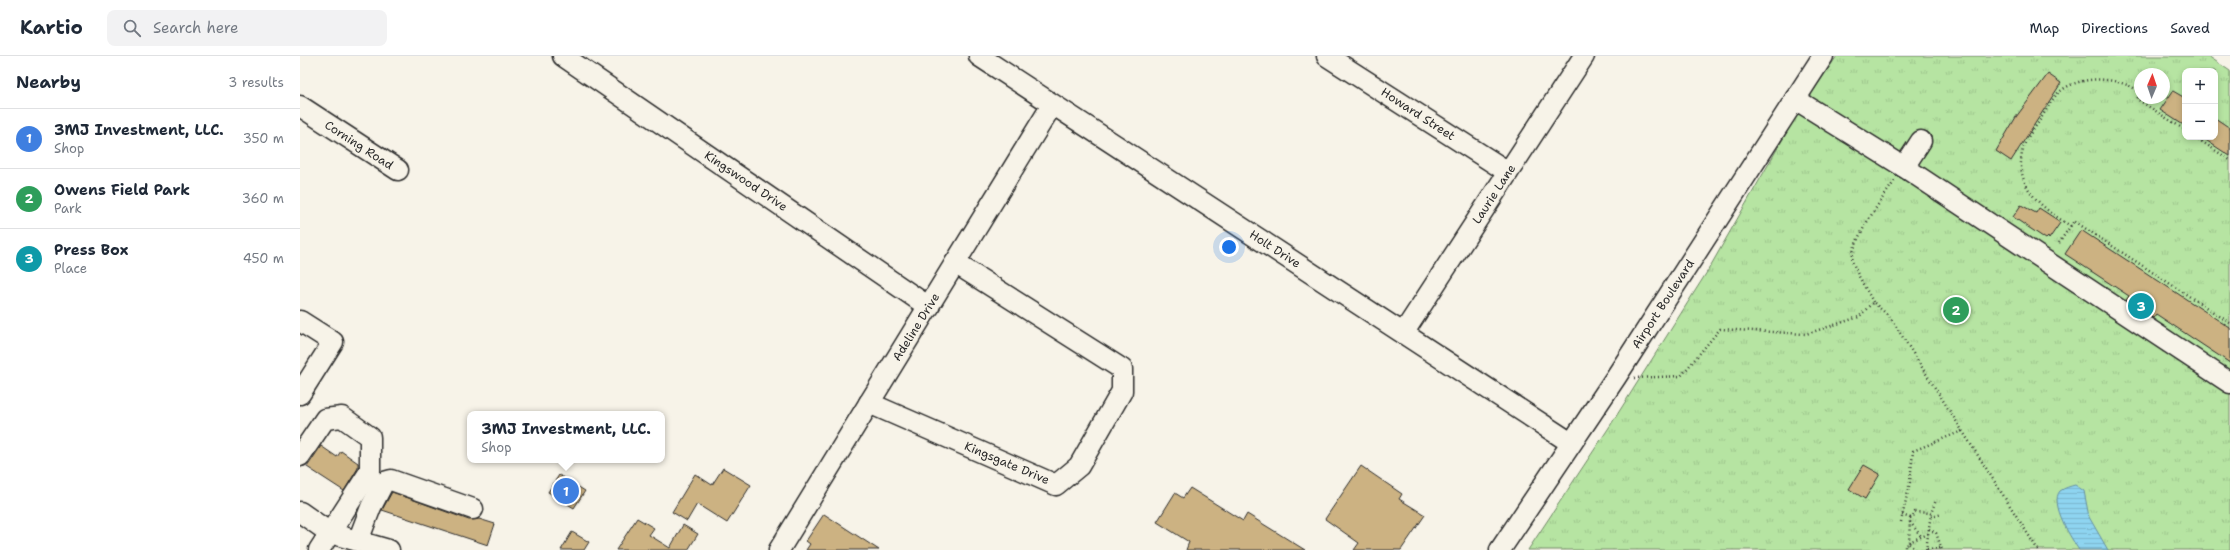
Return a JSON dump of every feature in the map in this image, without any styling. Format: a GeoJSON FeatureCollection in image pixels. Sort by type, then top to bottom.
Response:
{"type":"FeatureCollection","features":[{"type":"Feature","properties":{"kind":"street","name":"Kingswood Drive"},"geometry":{"type":"LineString","coordinates":[[563,56],[929,307]]}},
{"type":"Feature","properties":{"kind":"street","name":"Holt Drive"},"geometry":{"type":"LineString","coordinates":[[979,56],[1572,443]]}},
{"type":"Feature","properties":{"kind":"street","name":"Laurie Lane"},"geometry":{"type":"LineString","coordinates":[[1404,332],[1584,56]]}},
{"type":"Feature","properties":{"kind":"street","name":"Airport Boulevard"},"geometry":{"type":"LineString","coordinates":[[1500,550],[1616,377],[1823,56]]}},
{"type":"Feature","properties":{"kind":"street","name":"Howard Street"},"geometry":{"type":"LineString","coordinates":[[1340,59],[1508,172]]}},
{"type":"Feature","properties":{"kind":"street"},"geometry":{"type":"LineString","coordinates":[[1795,99],[1904,167],[2230,383]]}},
{"type":"Feature","properties":{"kind":"street","name":"Adeline Drive"},"geometry":{"type":"LineString","coordinates":[[779,550],[1052,105]]}},
{"type":"Feature","properties":{"kind":"street","name":"Corning Road"},"geometry":{"type":"LineString","coordinates":[[300,106],[398,170]]}},
{"type":"Feature","properties":{"kind":"street"},"geometry":{"type":"LineString","coordinates":[[1904,167],[1922,141]]}},
{"type":"Feature","properties":{"kind":"street","name":"Kingsgate Drive"},"geometry":{"type":"LineString","coordinates":[[869,403],[1056,485],[1080,466],[1122,391],[1122,369],[955,263]]}},
{"type":"Feature","properties":{"kind":"street"},"geometry":{"type":"LineString","coordinates":[[300,322],[333,342],[300,394]]}},
{"type":"Feature","properties":{"kind":"street"},"geometry":{"type":"LineString","coordinates":[[300,456],[325,419],[342,417],[370,437],[370,471],[319,550]]}},
{"type":"Feature","properties":{"kind":"street"},"geometry":{"type":"LineString","coordinates":[[358,541],[384,482],[391,480],[473,509]]}},
{"type":"Feature","properties":{"kind":"street"},"geometry":{"type":"LineString","coordinates":[[300,512],[330,533],[389,550]]}},
{"type":"Feature","properties":{"kind":"path"},"geometry":{"type":"LineString","coordinates":[[2071,226],[2045,209],[2028,190],[2023,179],[2021,165],[2024,144],[2057,94],[2066,88],[2091,80],[2106,80],[2121,83],[2134,90]]}},
{"type":"Feature","properties":{"kind":"path"},"geometry":{"type":"LineString","coordinates":[[2145,104],[2182,128]]}},
{"type":"Feature","properties":{"kind":"path"},"geometry":{"type":"LineString","coordinates":[[2200,140],[2230,160]]}},
{"type":"Feature","properties":{"kind":"path"},"geometry":{"type":"LineString","coordinates":[[1904,167],[1875,208],[1855,244],[1852,262],[1873,302],[1890,317],[2038,550]]}},
{"type":"Feature","properties":{"kind":"path"},"geometry":{"type":"LineString","coordinates":[[2059,243],[2074,221],[2230,323]]}},
{"type":"Feature","properties":{"kind":"path"},"geometry":{"type":"LineString","coordinates":[[1616,377],[1648,378],[1682,376],[1720,329],[1806,334],[1858,317],[1873,302]]}},
{"type":"Feature","properties":{"kind":"path"},"geometry":{"type":"LineString","coordinates":[[1901,522],[1910,482],[1913,451],[1962,430]]}},
{"type":"Feature","properties":{"kind":"path"},"geometry":{"type":"LineString","coordinates":[[1929,529],[1936,533],[1941,549],[1926,549],[1930,517],[1936,500]]}},
{"type":"Feature","properties":{"kind":"path"},"geometry":{"type":"LineString","coordinates":[[1916,550],[1909,543],[1910,518],[1913,517],[1915,512],[1931,513]]}},
{"type":"Feature","properties":{"kind":"path"},"geometry":{"type":"LineString","coordinates":[[1930,517],[1942,514]]}},
{"type":"Feature","properties":{"kind":"path"},"geometry":{"type":"LineString","coordinates":[[1902,515],[1910,518]]}},
{"type":"Feature","properties":{"kind":"path"},"geometry":{"type":"LineString","coordinates":[[1910,522],[1921,536]]}},
{"type":"Feature","properties":{"kind":"path"},"geometry":{"type":"LineString","coordinates":[[1905,550],[1904,545],[1928,534]]}},
{"type":"Feature","properties":{"kind":"green space"},"geometry":{"type":"Polygon","coordinates":[[[1837,56],[2208,56],[2230,71],[2230,550],[1528,550],[1610,426],[1707,272],[1796,116],[1837,56]]]}},
{"type":"Feature","properties":{"kind":"water"},"geometry":{"type":"Polygon","coordinates":[[[2075,485],[2084,491],[2089,517],[2108,550],[2079,550],[2067,530],[2059,512],[2057,497],[2060,491],[2075,485]]]}},
{"type":"Feature","properties":{"kind":"building"},"geometry":{"type":"Polygon","coordinates":[[[2048,74],[2061,83],[2011,161],[1996,151],[2016,117],[2048,74]]]}},
{"type":"Feature","properties":{"kind":"building"},"geometry":{"type":"Polygon","coordinates":[[[2173,91],[2182,96],[2182,124],[2160,110],[2164,104],[2170,104],[2170,95],[2173,91]]]}},
{"type":"Feature","properties":{"kind":"building"},"geometry":{"type":"Polygon","coordinates":[[[2218,120],[2230,128],[2230,156],[2206,140],[2218,140],[2218,120]]]}},
{"type":"Feature","properties":{"kind":"building"},"geometry":{"type":"Polygon","coordinates":[[[2021,205],[2036,213],[2039,208],[2059,221],[2060,223],[2049,239],[2048,237],[2046,239],[2013,217],[2021,205]]]}},
{"type":"Feature","properties":{"kind":"building"},"geometry":{"type":"Polygon","coordinates":[[[2081,230],[2230,328],[2230,363],[2156,314],[2153,318],[2126,300],[2129,296],[2065,254],[2081,230]]]}},
{"type":"Feature","properties":{"kind":"building"},"geometry":{"type":"Polygon","coordinates":[[[321,446],[337,457],[341,451],[358,463],[358,468],[344,491],[307,467],[321,446]]]}},
{"type":"Feature","properties":{"kind":"building"},"geometry":{"type":"Polygon","coordinates":[[[1864,465],[1880,474],[1865,499],[1849,489],[1864,465]]]}},
{"type":"Feature","properties":{"kind":"building"},"geometry":{"type":"Polygon","coordinates":[[[1361,466],[1402,494],[1399,499],[1425,515],[1401,550],[1354,550],[1359,543],[1325,519],[1361,466]]]}},
{"type":"Feature","properties":{"kind":"building"},"geometry":{"type":"Polygon","coordinates":[[[723,468],[751,485],[727,523],[697,504],[687,521],[672,512],[695,474],[712,485],[723,468]]]}},
{"type":"Feature","properties":{"kind":"building"},"geometry":{"type":"Polygon","coordinates":[[[559,475],[585,491],[574,508],[548,492],[559,475]]]}},
{"type":"Feature","properties":{"kind":"building"},"geometry":{"type":"Polygon","coordinates":[[[1190,488],[1243,521],[1247,514],[1305,550],[1186,550],[1189,542],[1157,522],[1175,493],[1183,498],[1190,488]]]}},
{"type":"Feature","properties":{"kind":"building"},"geometry":{"type":"Polygon","coordinates":[[[392,492],[469,520],[479,519],[495,524],[488,545],[382,510],[392,492]]]}},
{"type":"Feature","properties":{"kind":"building"},"geometry":{"type":"Polygon","coordinates":[[[824,514],[879,550],[806,550],[810,544],[806,541],[824,514]]]}},
{"type":"Feature","properties":{"kind":"building"},"geometry":{"type":"Polygon","coordinates":[[[637,518],[654,528],[649,535],[670,548],[683,525],[698,534],[688,550],[616,550],[637,518]]]}},
{"type":"Feature","properties":{"kind":"building"},"geometry":{"type":"Polygon","coordinates":[[[572,532],[589,542],[584,550],[561,550],[572,532]]]}},
{"type":"Feature","properties":{"kind":"place","name":"Press Box"},"geometry":{"type":"Point","coordinates":[2141,306]}},
{"type":"Feature","properties":{"kind":"place","name":"Owens Field Park"},"geometry":{"type":"Point","coordinates":[1956,310]}},
{"type":"Feature","properties":{"kind":"place","name":"3MJ Investment, LLC."},"geometry":{"type":"Point","coordinates":[566,491]}}]}
